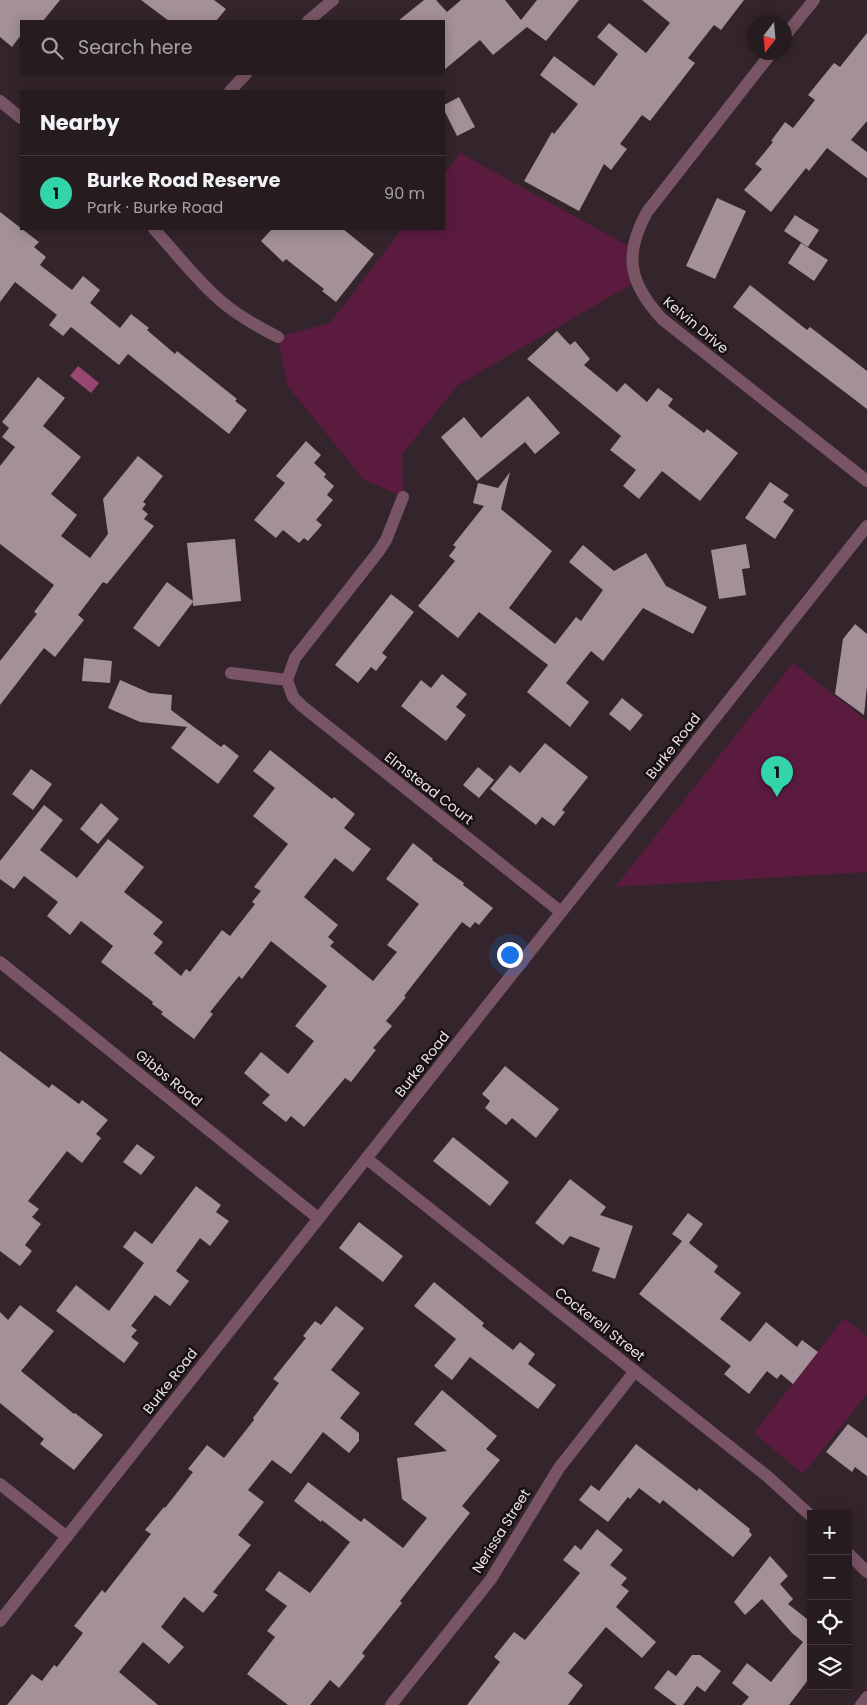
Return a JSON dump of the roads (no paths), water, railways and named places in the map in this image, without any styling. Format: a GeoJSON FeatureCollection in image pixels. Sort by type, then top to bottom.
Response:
{"type":"FeatureCollection","features":[{"type":"Feature","properties":{"kind":"street"},"geometry":{"type":"LineString","coordinates":[[309,20],[333,0]]}},
{"type":"Feature","properties":{"kind":"street"},"geometry":{"type":"LineString","coordinates":[[792,27],[814,0]]}},
{"type":"Feature","properties":{"kind":"street","name":"Kelvin Drive"},"geometry":{"type":"LineString","coordinates":[[766,60],[647,212],[637,230],[632,248],[634,274],[648,304],[662,319],[867,482]]}},
{"type":"Feature","properties":{"kind":"street"},"geometry":{"type":"LineString","coordinates":[[231,90],[245,75]]}},
{"type":"Feature","properties":{"kind":"street"},"geometry":{"type":"LineString","coordinates":[[0,102],[20,117]]}},
{"type":"Feature","properties":{"kind":"street"},"geometry":{"type":"LineString","coordinates":[[155,230],[222,302],[248,321],[278,338]]}},
{"type":"Feature","properties":{"kind":"street"},"geometry":{"type":"LineString","coordinates":[[231,673],[287,680],[295,658],[386,540],[403,497]]}},
{"type":"Feature","properties":{"kind":"street","name":"Burke Road"},"geometry":{"type":"LineString","coordinates":[[0,1621],[867,526]]}},
{"type":"Feature","properties":{"kind":"street","name":"Elmstead Court"},"geometry":{"type":"LineString","coordinates":[[287,680],[293,697],[302,706],[561,912]]}},
{"type":"Feature","properties":{"kind":"street","name":"Gibbs Road"},"geometry":{"type":"LineString","coordinates":[[0,962],[318,1218]]}},
{"type":"Feature","properties":{"kind":"street","name":"Cockerell Street"},"geometry":{"type":"LineString","coordinates":[[367,1159],[773,1482],[807,1512]]}},
{"type":"Feature","properties":{"kind":"street","name":"Nerissa Street"},"geometry":{"type":"LineString","coordinates":[[391,1705],[491,1579],[559,1468],[635,1372]]}},
{"type":"Feature","properties":{"kind":"street"},"geometry":{"type":"LineString","coordinates":[[0,1484],[67,1537]]}},
{"type":"Feature","properties":{"kind":"street"},"geometry":{"type":"LineString","coordinates":[[850,1555],[867,1572]]}},
{"type":"Feature","properties":{"kind":"street"},"geometry":{"type":"LineString","coordinates":[[861,1705],[867,1697]]}},
{"type":"Feature","properties":{"kind":"place","name":"Burke Road Reserve"},"geometry":{"type":"Point","coordinates":[777,797]}}]}
